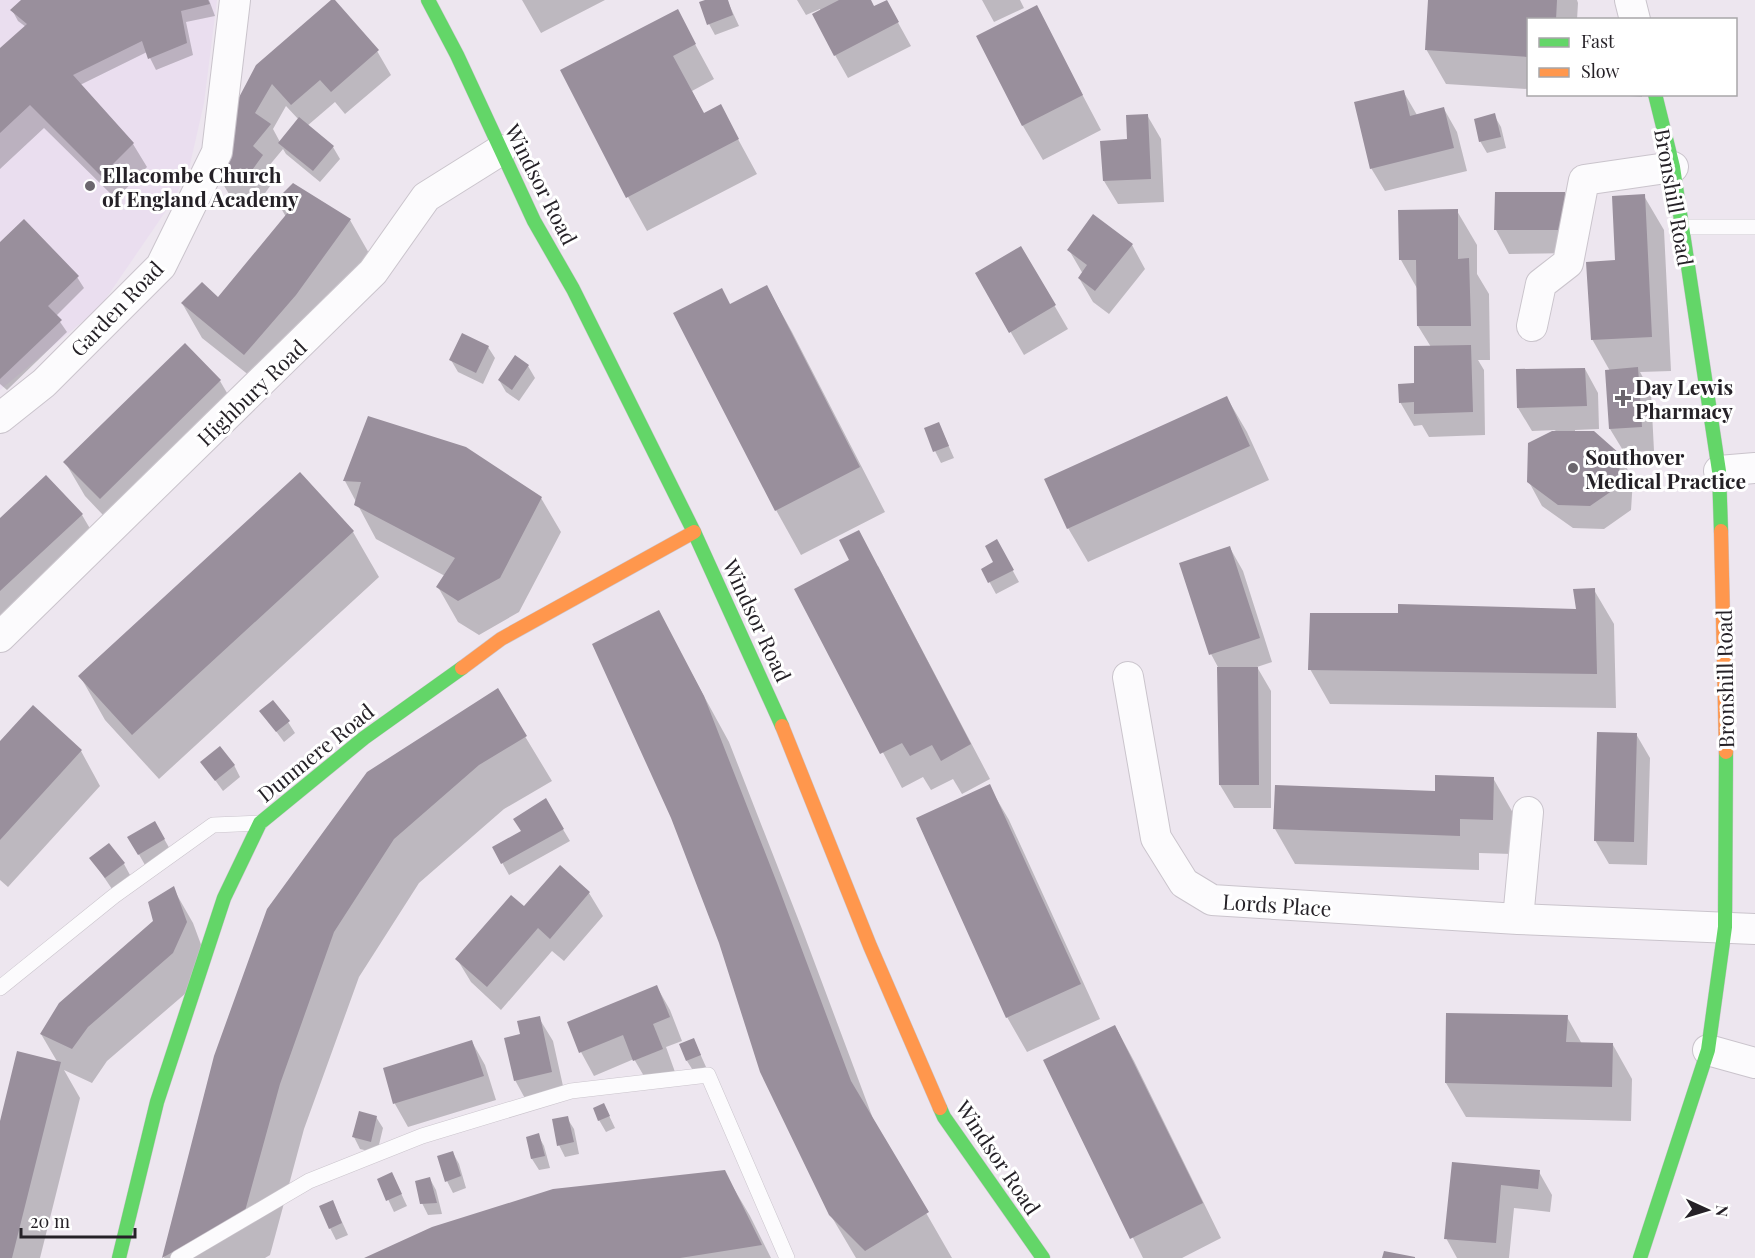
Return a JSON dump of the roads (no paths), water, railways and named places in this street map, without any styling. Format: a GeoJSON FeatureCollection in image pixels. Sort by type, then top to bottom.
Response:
{"type":"FeatureCollection","features":[{"type":"Feature","properties":{"kind":"street","name":"Garden Road"},"geometry":{"type":"LineString","coordinates":[[0,418],[44,383],[161,266],[217,152],[235,0]]}},
{"type":"Feature","properties":{"kind":"street","name":"Windsor Road"},"geometry":{"type":"LineString","coordinates":[[428,0],[457,55],[534,221],[573,289],[694,532],[786,734],[870,946],[944,1117],[1034,1256]]}},
{"type":"Feature","properties":{"kind":"street"},"geometry":{"type":"LineString","coordinates":[[1630,0],[1634,18]]}},
{"type":"Feature","properties":{"kind":"street","name":"Bronshill Road"},"geometry":{"type":"LineString","coordinates":[[1640,1258],[1708,1050],[1725,927],[1726,721],[1719,471],[1683,226],[1673,167],[1655,96]]}},
{"type":"Feature","properties":{"kind":"street","name":"Highbury Road"},"geometry":{"type":"LineString","coordinates":[[0,637],[373,272],[426,197],[501,150]]}},
{"type":"Feature","properties":{"kind":"street"},"geometry":{"type":"LineString","coordinates":[[1532,326],[1541,284],[1568,263],[1584,180],[1673,167]]}},
{"type":"Feature","properties":{"kind":"street"},"geometry":{"type":"LineString","coordinates":[[1719,471],[1755,468]]}},
{"type":"Feature","properties":{"kind":"street","name":"Dunmere Road"},"geometry":{"type":"LineString","coordinates":[[119,1258],[157,1102],[224,898],[260,823],[364,738],[501,639],[694,532]]}},
{"type":"Feature","properties":{"kind":"street","name":"Lords Place"},"geometry":{"type":"LineString","coordinates":[[1128,677],[1156,838],[1184,883],[1212,900],[1518,919],[1755,929]]}},
{"type":"Feature","properties":{"kind":"street"},"geometry":{"type":"LineString","coordinates":[[1518,919],[1528,812]]}},
{"type":"Feature","properties":{"kind":"street"},"geometry":{"type":"LineString","coordinates":[[1708,1050],[1755,1063]]}},
{"type":"Feature","properties":{"kind":"lane"},"geometry":{"type":"LineString","coordinates":[[1683,226],[1755,227]]}},
{"type":"Feature","properties":{"kind":"lane"},"geometry":{"type":"LineString","coordinates":[[0,988],[114,896],[213,825],[260,823]]}},
{"type":"Feature","properties":{"kind":"lane"},"geometry":{"type":"LineString","coordinates":[[178,1258],[309,1181],[422,1136],[571,1090],[708,1074],[788,1258]]}},
{"type":"Feature","properties":{"kind":"place","name":"Ellacombe Church of England Academy"},"geometry":{"type":"Point","coordinates":[90,186]}},
{"type":"Feature","properties":{"kind":"place","name":"Day Lewis Pharmacy"},"geometry":{"type":"Point","coordinates":[1623,398]}},
{"type":"Feature","properties":{"kind":"place","name":"Southover Medical Practice"},"geometry":{"type":"Point","coordinates":[1573,468]}}]}
